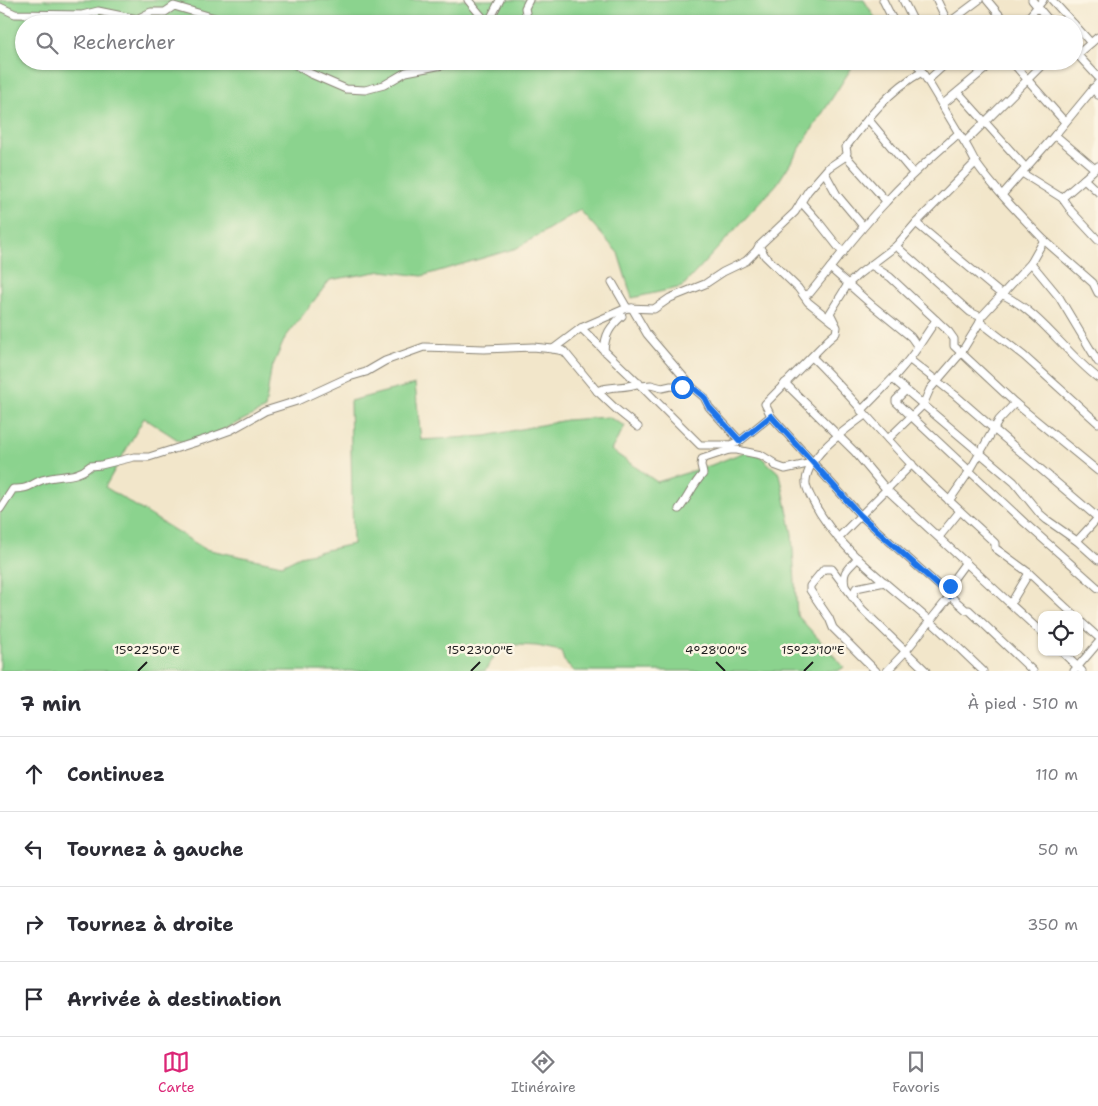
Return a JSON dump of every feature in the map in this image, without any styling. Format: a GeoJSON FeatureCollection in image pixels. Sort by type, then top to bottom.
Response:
{"type":"FeatureCollection","features":[{"type":"Feature","properties":{"kind":"street"},"geometry":{"type":"LineString","coordinates":[[468,0],[481,15]]}},
{"type":"Feature","properties":{"kind":"street"},"geometry":{"type":"LineString","coordinates":[[492,15],[500,0]]}},
{"type":"Feature","properties":{"kind":"street"},"geometry":{"type":"LineString","coordinates":[[526,15],[525,8],[529,0]]}},
{"type":"Feature","properties":{"kind":"street"},"geometry":{"type":"LineString","coordinates":[[883,0],[890,15]]}},
{"type":"Feature","properties":{"kind":"street"},"geometry":{"type":"LineString","coordinates":[[903,0],[911,15]]}},
{"type":"Feature","properties":{"kind":"street"},"geometry":{"type":"LineString","coordinates":[[937,0],[944,15]]}},
{"type":"Feature","properties":{"kind":"street"},"geometry":{"type":"LineString","coordinates":[[965,0],[970,7]]}},
{"type":"Feature","properties":{"kind":"street"},"geometry":{"type":"LineString","coordinates":[[960,15],[979,0]]}},
{"type":"Feature","properties":{"kind":"street"},"geometry":{"type":"LineString","coordinates":[[987,0],[1001,15]]}},
{"type":"Feature","properties":{"kind":"street"},"geometry":{"type":"LineString","coordinates":[[1032,0],[1044,15]]}},
{"type":"Feature","properties":{"kind":"street"},"geometry":{"type":"LineString","coordinates":[[1030,15],[1043,0]]}},
{"type":"Feature","properties":{"kind":"street"},"geometry":{"type":"LineString","coordinates":[[1052,0],[1066,15]]}},
{"type":"Feature","properties":{"kind":"street"},"geometry":{"type":"LineString","coordinates":[[146,15],[151,12],[165,12],[174,6],[205,15]]}},
{"type":"Feature","properties":{"kind":"street"},"geometry":{"type":"LineString","coordinates":[[0,7],[15,14],[82,15],[98,12],[113,15]]}},
{"type":"Feature","properties":{"kind":"street"},"geometry":{"type":"LineString","coordinates":[[1083,34],[1091,43]]}},
{"type":"Feature","properties":{"kind":"street"},"geometry":{"type":"LineString","coordinates":[[1083,48],[1098,37]]}},
{"type":"Feature","properties":{"kind":"street"},"geometry":{"type":"LineString","coordinates":[[1083,61],[1098,77]]}},
{"type":"Feature","properties":{"kind":"street"},"geometry":{"type":"LineString","coordinates":[[304,70],[346,89],[365,90],[384,85],[406,72],[416,70]]}},
{"type":"Feature","properties":{"kind":"street"},"geometry":{"type":"LineString","coordinates":[[928,80],[939,70]]}},
{"type":"Feature","properties":{"kind":"street"},"geometry":{"type":"LineString","coordinates":[[942,105],[984,70]]}},
{"type":"Feature","properties":{"kind":"street"},"geometry":{"type":"LineString","coordinates":[[1019,70],[1066,122]]}},
{"type":"Feature","properties":{"kind":"street"},"geometry":{"type":"LineString","coordinates":[[965,142],[1037,70]]}},
{"type":"Feature","properties":{"kind":"street"},"geometry":{"type":"LineString","coordinates":[[886,201],[846,156],[846,147],[890,95],[922,72],[976,162],[1044,240],[1095,281],[1098,293]]}},
{"type":"Feature","properties":{"kind":"street"},"geometry":{"type":"LineString","coordinates":[[1002,194],[1096,89]]}},
{"type":"Feature","properties":{"kind":"street"},"geometry":{"type":"LineString","coordinates":[[958,92],[1024,170],[1062,198],[1072,212],[1098,240]]}},
{"type":"Feature","properties":{"kind":"street"},"geometry":{"type":"LineString","coordinates":[[868,119],[914,173]]}},
{"type":"Feature","properties":{"kind":"street"},"geometry":{"type":"LineString","coordinates":[[804,295],[810,293],[863,226],[886,201],[958,134]]}},
{"type":"Feature","properties":{"kind":"street"},"geometry":{"type":"LineString","coordinates":[[1055,135],[1097,167],[1062,198]]}},
{"type":"Feature","properties":{"kind":"street"},"geometry":{"type":"LineString","coordinates":[[552,349],[581,328],[612,314],[631,309],[654,309],[670,298],[705,284],[723,272],[746,261],[759,246],[790,218],[828,168],[846,156]]}},
{"type":"Feature","properties":{"kind":"street"},"geometry":{"type":"LineString","coordinates":[[976,162],[896,246],[848,284],[830,313],[837,327],[836,333],[765,404],[771,416],[860,515],[966,610],[969,610],[1033,671]]}},
{"type":"Feature","properties":{"kind":"street"},"geometry":{"type":"LineString","coordinates":[[825,174],[837,195],[863,226]]}},
{"type":"Feature","properties":{"kind":"street"},"geometry":{"type":"LineString","coordinates":[[1084,179],[1098,192]]}},
{"type":"Feature","properties":{"kind":"street"},"geometry":{"type":"LineString","coordinates":[[801,202],[818,220],[843,253]]}},
{"type":"Feature","properties":{"kind":"street"},"geometry":{"type":"LineString","coordinates":[[916,223],[1001,294],[1035,315],[1098,378]]}},
{"type":"Feature","properties":{"kind":"street"},"geometry":{"type":"LineString","coordinates":[[888,440],[923,405],[927,394],[936,380],[962,353],[980,320],[1001,294],[1031,263],[1044,240]]}},
{"type":"Feature","properties":{"kind":"street"},"geometry":{"type":"LineString","coordinates":[[759,246],[765,256],[804,295],[808,302],[834,323]]}},
{"type":"Feature","properties":{"kind":"street"},"geometry":{"type":"LineString","coordinates":[[896,246],[970,312],[1024,356],[1098,423]]}},
{"type":"Feature","properties":{"kind":"street"},"geometry":{"type":"LineString","coordinates":[[1031,263],[1059,297],[1098,362]]}},
{"type":"Feature","properties":{"kind":"street"},"geometry":{"type":"LineString","coordinates":[[871,265],[890,277],[919,303],[953,336],[953,345],[1015,403],[1098,471]]}},
{"type":"Feature","properties":{"kind":"street"},"geometry":{"type":"LineString","coordinates":[[830,268],[911,337],[918,347]]}},
{"type":"Feature","properties":{"kind":"street"},"geometry":{"type":"LineString","coordinates":[[612,282],[647,334],[693,388],[704,397],[709,407],[740,441]]}},
{"type":"Feature","properties":{"kind":"street"},"geometry":{"type":"LineString","coordinates":[[604,351],[605,338],[613,324],[631,309]]}},
{"type":"Feature","properties":{"kind":"street"},"geometry":{"type":"LineString","coordinates":[[612,314],[622,316]]}},
{"type":"Feature","properties":{"kind":"street"},"geometry":{"type":"LineString","coordinates":[[936,320],[910,360],[863,413],[838,435],[812,463],[807,472],[806,485],[820,515],[838,538],[983,671]]}},
{"type":"Feature","properties":{"kind":"street"},"geometry":{"type":"LineString","coordinates":[[581,328],[700,445],[729,447],[761,455],[774,463],[774,465],[784,469],[812,463]]}},
{"type":"Feature","properties":{"kind":"street"},"geometry":{"type":"LineString","coordinates":[[0,508],[13,489],[30,487],[42,480],[84,472],[90,466],[134,457],[149,457],[206,440],[231,430],[265,411],[297,401],[349,377],[366,372],[384,362],[424,347],[484,349],[533,346],[564,351],[597,391],[638,427]]}},
{"type":"Feature","properties":{"kind":"street"},"geometry":{"type":"LineString","coordinates":[[812,357],[838,382],[888,440],[949,501],[995,543],[995,548],[1029,573],[1070,611]]}},
{"type":"Feature","properties":{"kind":"street"},"geometry":{"type":"LineString","coordinates":[[910,360],[956,395],[1098,518],[1077,541]]}},
{"type":"Feature","properties":{"kind":"street"},"geometry":{"type":"LineString","coordinates":[[893,379],[1014,482],[1040,514],[1077,541],[1098,560]]}},
{"type":"Feature","properties":{"kind":"street"},"geometry":{"type":"LineString","coordinates":[[785,383],[855,452],[886,489],[1038,629]]}},
{"type":"Feature","properties":{"kind":"street"},"geometry":{"type":"LineString","coordinates":[[597,391],[604,388],[640,385],[652,385],[662,388],[676,386],[693,388]]}},
{"type":"Feature","properties":{"kind":"street"},"geometry":{"type":"LineString","coordinates":[[906,390],[895,401],[911,418],[1098,588]]}},
{"type":"Feature","properties":{"kind":"street"},"geometry":{"type":"LineString","coordinates":[[949,501],[995,430],[999,420],[1015,403]]}},
{"type":"Feature","properties":{"kind":"street"},"geometry":{"type":"LineString","coordinates":[[679,509],[688,498],[696,480],[703,474],[702,459],[740,441],[771,416]]}},
{"type":"Feature","properties":{"kind":"street"},"geometry":{"type":"LineString","coordinates":[[838,538],[912,464]]}},
{"type":"Feature","properties":{"kind":"street"},"geometry":{"type":"LineString","coordinates":[[939,537],[960,511]]}},
{"type":"Feature","properties":{"kind":"street"},"geometry":{"type":"LineString","coordinates":[[845,586],[843,576],[845,571],[858,558]]}},
{"type":"Feature","properties":{"kind":"street"},"geometry":{"type":"LineString","coordinates":[[887,671],[905,652],[950,596],[952,581],[966,562]]}},
{"type":"Feature","properties":{"kind":"street"},"geometry":{"type":"LineString","coordinates":[[876,671],[833,628],[829,618],[810,588],[824,569],[830,567],[862,609],[926,671]]}},
{"type":"Feature","properties":{"kind":"street"},"geometry":{"type":"LineString","coordinates":[[1011,604],[1029,573]]}},
{"type":"Feature","properties":{"kind":"street"},"geometry":{"type":"LineString","coordinates":[[852,596],[856,588],[885,582]]}},
{"type":"Feature","properties":{"kind":"street"},"geometry":{"type":"LineString","coordinates":[[1083,624],[1098,637]]}},
{"type":"Feature","properties":{"kind":"street"},"geometry":{"type":"LineString","coordinates":[[1066,656],[1078,670],[1098,643]]}},
{"type":"Feature","properties":{"kind":"green space"},"geometry":{"type":"Polygon","coordinates":[[[0,0],[864,0],[873,15],[15,15],[15,70],[850,70],[777,184],[682,287],[632,298],[618,253],[580,210],[517,248],[422,276],[382,271],[330,280],[285,338],[271,370],[265,409],[189,447],[144,418],[105,487],[205,549],[282,565],[300,556],[353,544],[350,401],[415,384],[421,440],[486,436],[566,420],[608,417],[625,426],[611,450],[657,482],[709,466],[752,449],[780,474],[792,534],[797,615],[844,667],[838,671],[574,671],[564,661],[561,651],[537,646],[502,644],[485,671],[0,671],[0,0]]]}},
{"type":"Feature","properties":{"kind":"route"},"geometry":{"type":"LineString","coordinates":[[682,387],[693,388],[704,397],[709,407],[740,441],[771,416],[860,515],[950,596],[950,586]]}}]}
